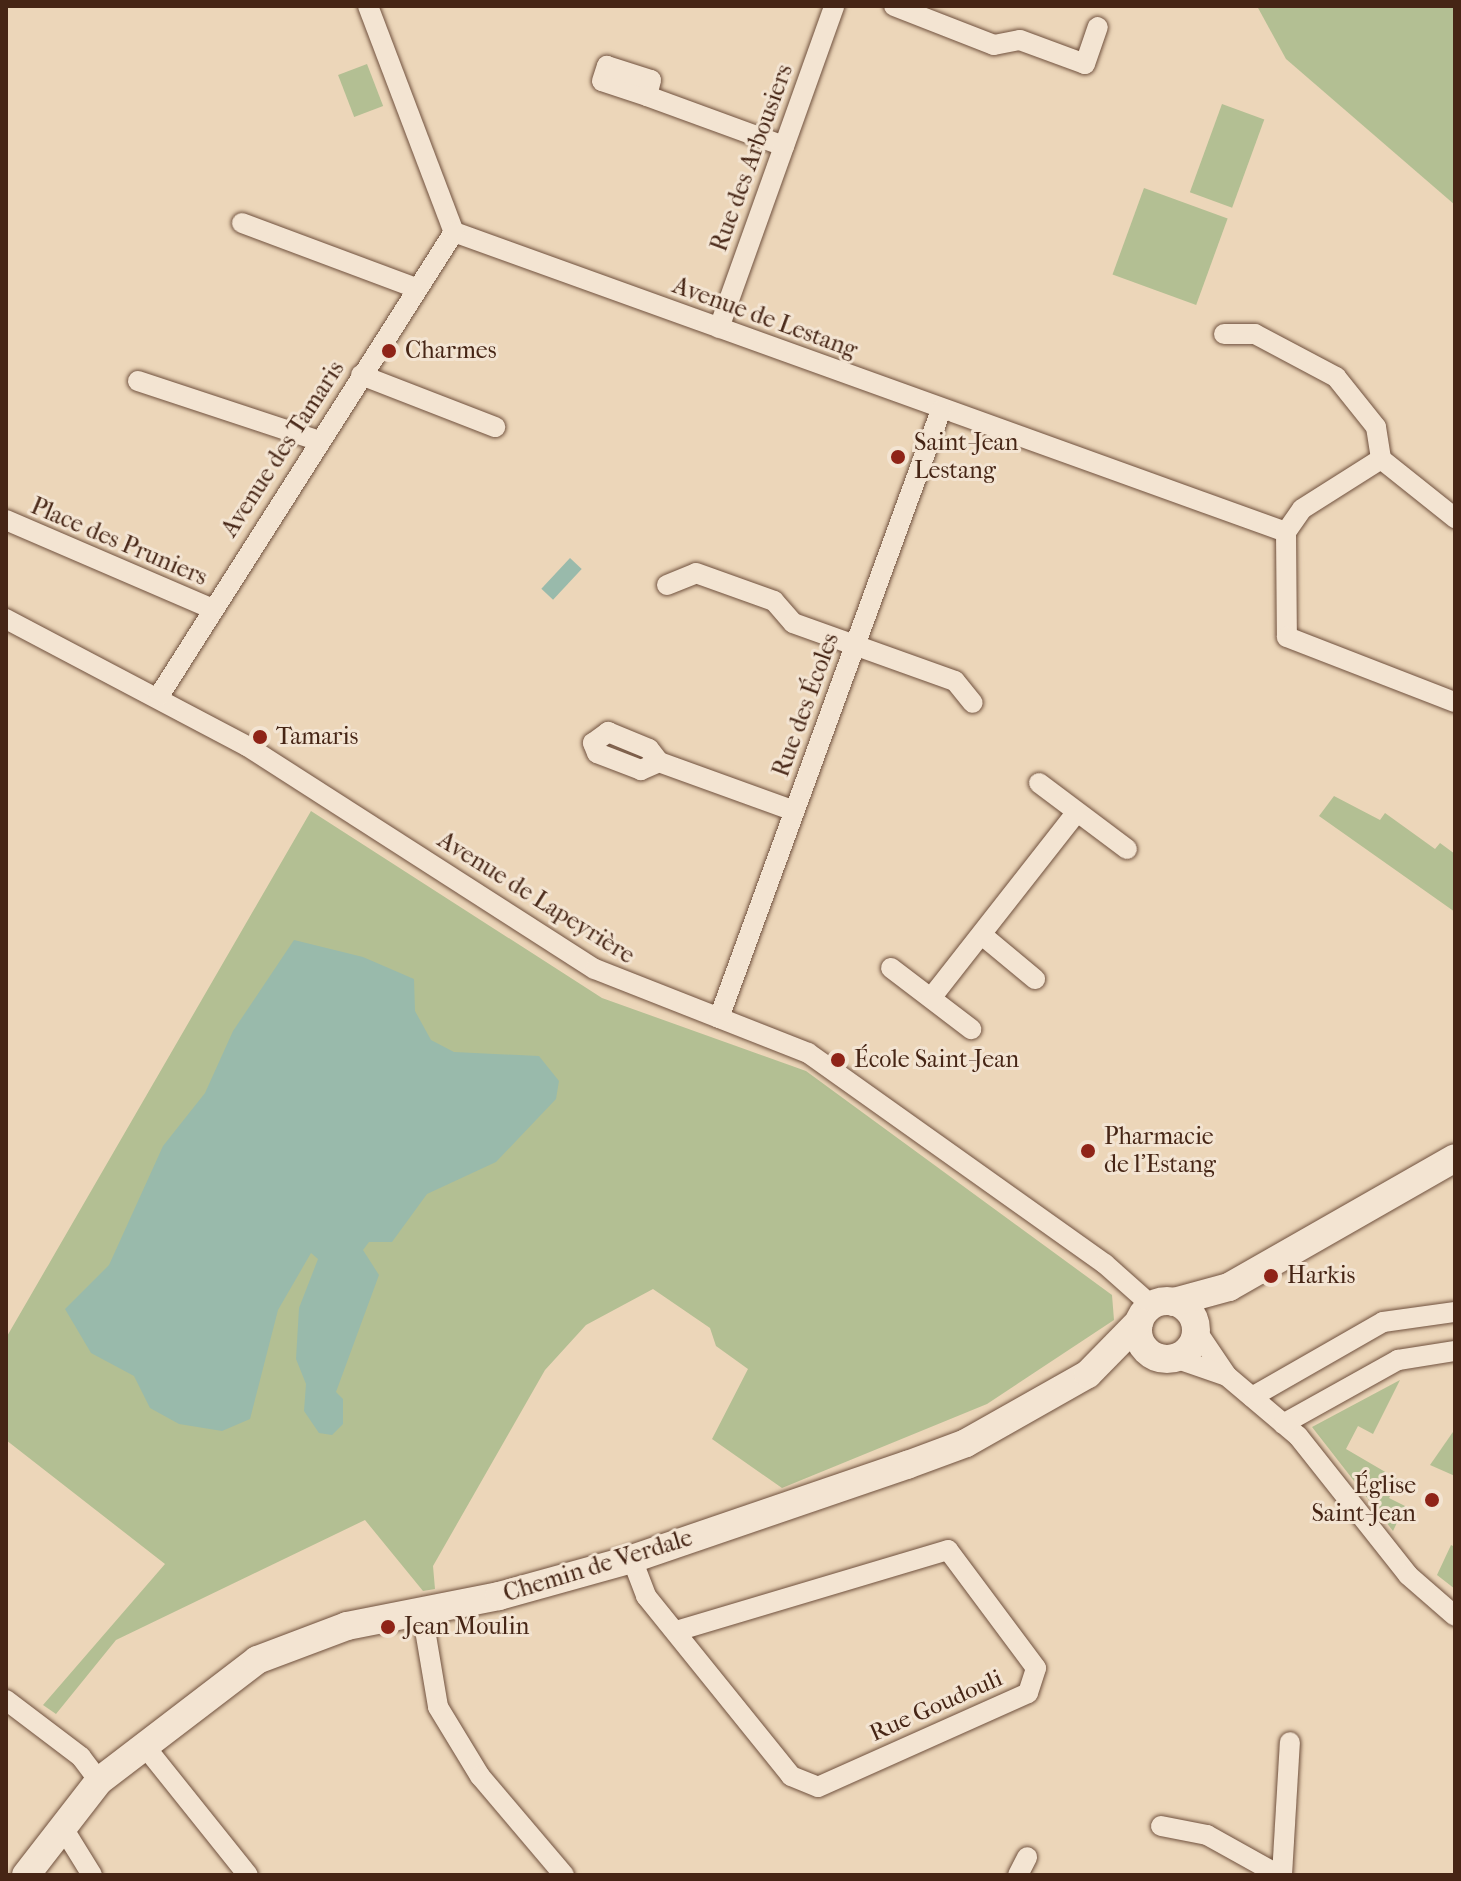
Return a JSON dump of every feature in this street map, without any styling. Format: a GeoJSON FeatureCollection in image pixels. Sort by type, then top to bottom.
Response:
{"type":"FeatureCollection","features":[{"type":"Feature","properties":{"kind":"street"},"geometry":{"type":"LineString","coordinates":[[368,6],[454,232]]}},
{"type":"Feature","properties":{"kind":"street","name":"Rue des Arbousiers"},"geometry":{"type":"LineString","coordinates":[[719,328],[834,6]]}},
{"type":"Feature","properties":{"kind":"street"},"geometry":{"type":"LineString","coordinates":[[894,6],[994,45],[1020,40],[1085,64],[1098,27]]}},
{"type":"Feature","properties":{"kind":"street"},"geometry":{"type":"LineString","coordinates":[[647,96],[784,146]]}},
{"type":"Feature","properties":{"kind":"street"},"geometry":{"type":"LineString","coordinates":[[242,223],[416,288]]}},
{"type":"Feature","properties":{"kind":"street","name":"Avenue des Tamaris"},"geometry":{"type":"LineString","coordinates":[[159,696],[316,440],[454,232]]}},
{"type":"Feature","properties":{"kind":"street","name":"Avenue de Lestang"},"geometry":{"type":"LineString","coordinates":[[454,232],[1286,532]]}},
{"type":"Feature","properties":{"kind":"street"},"geometry":{"type":"LineString","coordinates":[[1224,334],[1255,334],[1336,377],[1376,427],[1381,459],[1455,518]]}},
{"type":"Feature","properties":{"kind":"street"},"geometry":{"type":"LineString","coordinates":[[361,375],[495,427]]}},
{"type":"Feature","properties":{"kind":"street"},"geometry":{"type":"LineString","coordinates":[[138,381],[316,440]]}},
{"type":"Feature","properties":{"kind":"street","name":"Rue des Écoles"},"geometry":{"type":"LineString","coordinates":[[719,1018],[941,410]]}},
{"type":"Feature","properties":{"kind":"street"},"geometry":{"type":"LineString","coordinates":[[1381,459],[1302,509],[1286,532],[1287,637],[1455,702]]}},
{"type":"Feature","properties":{"kind":"street","name":"Place des Pruniers"},"geometry":{"type":"LineString","coordinates":[[6,520],[213,609]]}},
{"type":"Feature","properties":{"kind":"street"},"geometry":{"type":"LineString","coordinates":[[667,585],[696,573],[774,601],[793,623],[955,681],[973,703]]}},
{"type":"Feature","properties":{"kind":"street","name":"Avenue de Lapeyrière"},"geometry":{"type":"LineString","coordinates":[[6,619],[159,696],[595,969],[808,1053],[1105,1264],[1154,1310]]}},
{"type":"Feature","properties":{"kind":"street"},"geometry":{"type":"LineString","coordinates":[[659,762],[794,811]]}},
{"type":"Feature","properties":{"kind":"street"},"geometry":{"type":"LineString","coordinates":[[1039,783],[1127,849]]}},
{"type":"Feature","properties":{"kind":"street"},"geometry":{"type":"LineString","coordinates":[[931,998],[1077,812]]}},
{"type":"Feature","properties":{"kind":"street"},"geometry":{"type":"LineString","coordinates":[[982,935],[1035,979]]}},
{"type":"Feature","properties":{"kind":"street"},"geometry":{"type":"LineString","coordinates":[[891,968],[971,1029]]}},
{"type":"Feature","properties":{"kind":"street"},"geometry":{"type":"LineString","coordinates":[[1154,1310],[1229,1287],[1455,1158]]}},
{"type":"Feature","properties":{"kind":"street"},"geometry":{"type":"LineString","coordinates":[[1163,1356],[1196,1328],[1229,1287]]}},
{"type":"Feature","properties":{"kind":"street"},"geometry":{"type":"LineString","coordinates":[[1154,1310],[1196,1328],[1227,1376],[1283,1424],[1343,1484],[1408,1575],[1455,1616]]}},
{"type":"Feature","properties":{"kind":"street"},"geometry":{"type":"LineString","coordinates":[[1154,1310],[1163,1356]]}},
{"type":"Feature","properties":{"kind":"street","name":"Chemin de Verdale"},"geometry":{"type":"LineString","coordinates":[[26,1875],[99,1781],[147,1749],[257,1660],[318,1634],[422,1612],[632,1559],[966,1443],[1088,1374],[1154,1310]]}},
{"type":"Feature","properties":{"kind":"street"},"geometry":{"type":"LineString","coordinates":[[1252,1397],[1383,1322],[1455,1312]]}},
{"type":"Feature","properties":{"kind":"street"},"geometry":{"type":"LineString","coordinates":[[1283,1424],[1398,1360],[1455,1351]]}},
{"type":"Feature","properties":{"kind":"street"},"geometry":{"type":"LineString","coordinates":[[1163,1356],[1227,1376]]}},
{"type":"Feature","properties":{"kind":"street","name":"Chemin de Verdale"},"geometry":{"type":"LineString","coordinates":[[1088,1374],[1163,1356]]}},
{"type":"Feature","properties":{"kind":"street","name":"Rue Goudouli"},"geometry":{"type":"LineString","coordinates":[[632,1559],[646,1596],[791,1776],[818,1787],[1028,1693],[1036,1668],[948,1550],[677,1631]]}},
{"type":"Feature","properties":{"kind":"street"},"geometry":{"type":"LineString","coordinates":[[422,1612],[438,1707],[480,1776],[564,1875]]}},
{"type":"Feature","properties":{"kind":"street"},"geometry":{"type":"LineString","coordinates":[[6,1700],[81,1757],[99,1781]]}},
{"type":"Feature","properties":{"kind":"street"},"geometry":{"type":"LineString","coordinates":[[1161,1826],[1207,1835],[1281,1875],[1280,1809],[1290,1742]]}},
{"type":"Feature","properties":{"kind":"street"},"geometry":{"type":"LineString","coordinates":[[147,1749],[248,1875]]}},
{"type":"Feature","properties":{"kind":"street"},"geometry":{"type":"LineString","coordinates":[[63,1828],[92,1875]]}},
{"type":"Feature","properties":{"kind":"shaded area"},"geometry":{"type":"Polygon","coordinates":[[[1257,6],[1455,6],[1455,205],[1286,59],[1257,6]]]}},
{"type":"Feature","properties":{"kind":"shaded area"},"geometry":{"type":"Polygon","coordinates":[[[367,64],[383,106],[354,117],[338,75],[367,64]]]}},
{"type":"Feature","properties":{"kind":"shaded area"},"geometry":{"type":"Polygon","coordinates":[[[1222,104],[1264,119],[1232,208],[1190,192],[1222,104]]]}},
{"type":"Feature","properties":{"kind":"shaded area"},"geometry":{"type":"Polygon","coordinates":[[[1144,188],[1228,218],[1196,305],[1113,274],[1144,188]]]}},
{"type":"Feature","properties":{"kind":"shaded area"},"geometry":{"type":"Polygon","coordinates":[[[570,558],[582,569],[553,600],[541,589],[570,558]]]}},
{"type":"Feature","properties":{"kind":"shaded area"},"geometry":{"type":"Polygon","coordinates":[[[1334,796],[1380,820],[1385,813],[1435,849],[1440,843],[1455,854],[1455,912],[1319,816],[1334,796]]]}},
{"type":"Feature","properties":{"kind":"shaded area"},"geometry":{"type":"Polygon","coordinates":[[[311,811],[602,998],[806,1071],[1112,1295],[1114,1320],[987,1404],[782,1488],[712,1439],[748,1369],[716,1346],[710,1328],[653,1289],[586,1325],[545,1370],[433,1566],[435,1589],[423,1591],[365,1520],[116,1640],[56,1714],[43,1705],[165,1564],[6,1440],[6,1338],[311,811]]]}},
{"type":"Feature","properties":{"kind":"shaded area"},"geometry":{"type":"Polygon","coordinates":[[[294,940],[363,957],[414,979],[415,1011],[431,1040],[454,1052],[539,1056],[559,1081],[556,1099],[496,1162],[427,1194],[392,1242],[369,1242],[363,1250],[379,1275],[336,1392],[343,1399],[343,1424],[332,1435],[319,1433],[304,1411],[306,1384],[296,1359],[299,1308],[318,1259],[311,1253],[278,1310],[250,1419],[222,1431],[179,1424],[150,1408],[134,1376],[91,1353],[65,1309],[109,1265],[163,1146],[205,1093],[233,1031],[294,940]]]}},
{"type":"Feature","properties":{"kind":"shaded area"},"geometry":{"type":"Polygon","coordinates":[[[1400,1380],[1373,1434],[1358,1426],[1346,1449],[1399,1480],[1389,1498],[1405,1506],[1393,1531],[1312,1427],[1400,1380]]]}},
{"type":"Feature","properties":{"kind":"shaded area"},"geometry":{"type":"Polygon","coordinates":[[[1455,1429],[1455,1476],[1430,1465],[1455,1429]]]}},
{"type":"Feature","properties":{"kind":"shaded area"},"geometry":{"type":"Polygon","coordinates":[[[1451,1545],[1455,1547],[1455,1589],[1437,1575],[1451,1545]]]}},
{"type":"Feature","properties":{"kind":"place","name":"Charmes"},"geometry":{"type":"Point","coordinates":[389,351]}},
{"type":"Feature","properties":{"kind":"place","name":"Saint-Jean Lestang"},"geometry":{"type":"Point","coordinates":[898,457]}},
{"type":"Feature","properties":{"kind":"place","name":"Tamaris"},"geometry":{"type":"Point","coordinates":[260,737]}},
{"type":"Feature","properties":{"kind":"place","name":"École Saint-Jean"},"geometry":{"type":"Point","coordinates":[838,1060]}},
{"type":"Feature","properties":{"kind":"place","name":"Pharmacie de l'Estang"},"geometry":{"type":"Point","coordinates":[1088,1151]}},
{"type":"Feature","properties":{"kind":"place","name":"Harkis"},"geometry":{"type":"Point","coordinates":[1271,1276]}},
{"type":"Feature","properties":{"kind":"place","name":"Église Saint-Jean"},"geometry":{"type":"Point","coordinates":[1432,1500]}},
{"type":"Feature","properties":{"kind":"place","name":"Jean Moulin"},"geometry":{"type":"Point","coordinates":[388,1627]}}]}
